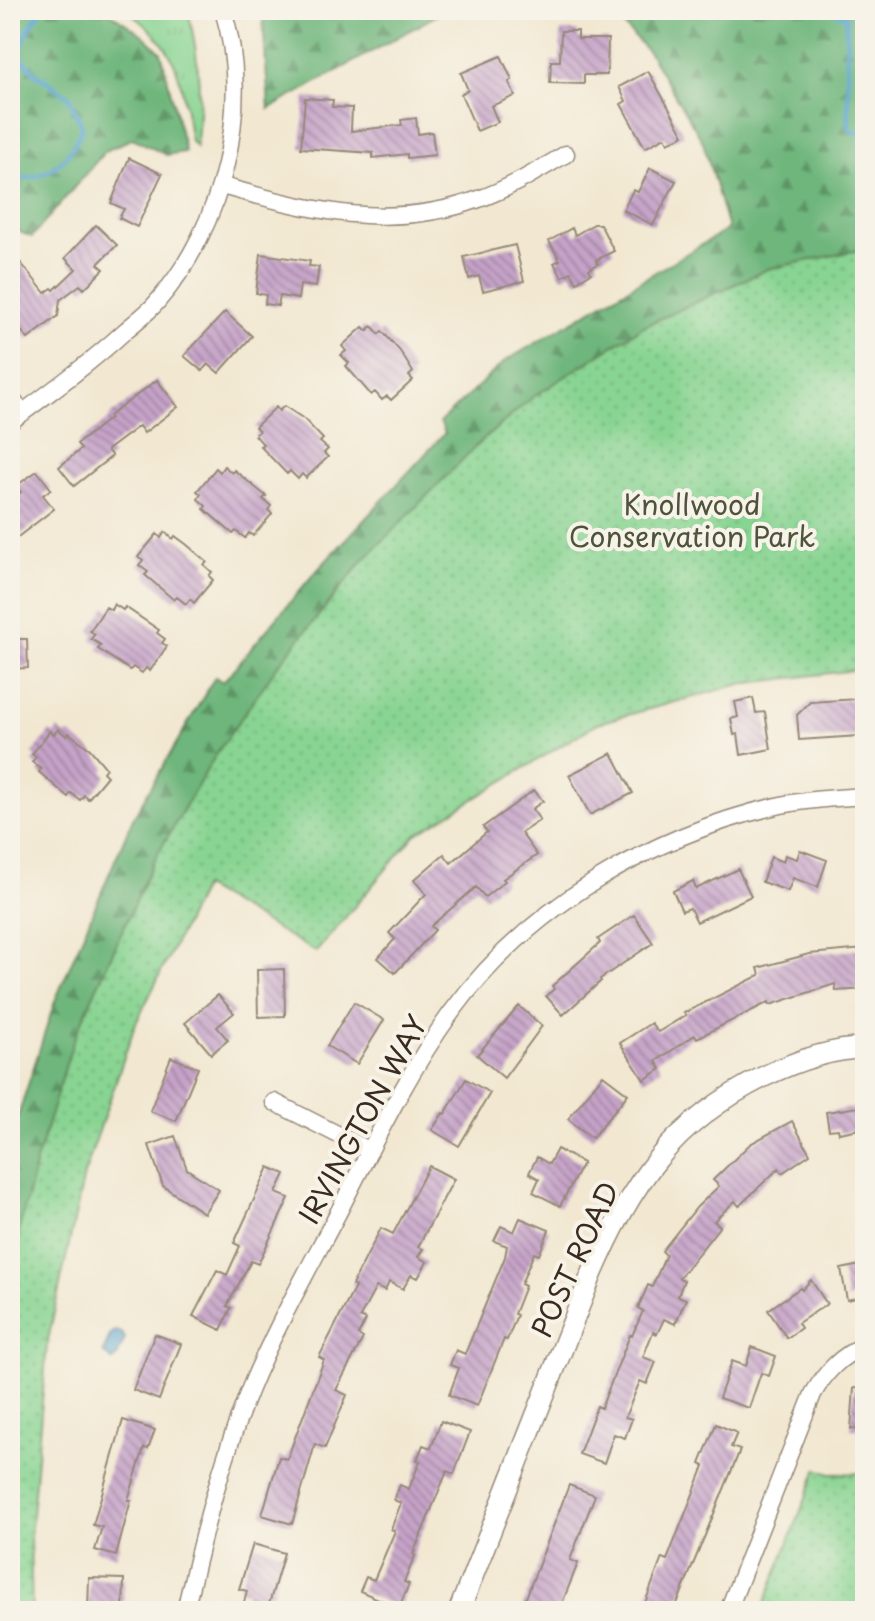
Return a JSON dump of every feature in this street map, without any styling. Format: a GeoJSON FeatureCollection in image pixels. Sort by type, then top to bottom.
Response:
{"type":"FeatureCollection","features":[{"type":"Feature","properties":{"kind":"street"},"geometry":{"type":"LineString","coordinates":[[10,397],[16,418],[103,350],[157,303],[198,243],[222,186],[232,123],[233,72],[223,10]]}},
{"type":"Feature","properties":{"kind":"street"},"geometry":{"type":"LineString","coordinates":[[222,186],[305,209],[391,216],[432,211],[476,200],[508,187],[566,154]]}},
{"type":"Feature","properties":{"kind":"street","name":"IRVINGTON WAY"},"geometry":{"type":"LineString","coordinates":[[185,1611],[231,1439],[272,1340],[406,1085],[453,1011],[507,950],[565,900],[663,844],[731,818],[808,800],[865,796]]}},
{"type":"Feature","properties":{"kind":"street","name":"POST ROAD"},"geometry":{"type":"LineString","coordinates":[[459,1611],[591,1276],[634,1190],[664,1149],[707,1110],[735,1091],[804,1060],[848,1048],[865,1048]]}},
{"type":"Feature","properties":{"kind":"street"},"geometry":{"type":"LineString","coordinates":[[274,1102],[370,1151]]}},
{"type":"Feature","properties":{"kind":"street"},"geometry":{"type":"LineString","coordinates":[[728,1611],[813,1394],[836,1362],[865,1345]]}},
{"type":"Feature","properties":{"kind":"green space"},"geometry":{"type":"Polygon","coordinates":[[[10,10],[106,10],[144,36],[161,52],[185,152],[166,155],[133,138],[105,151],[32,237],[10,228],[10,10]]]}},
{"type":"Feature","properties":{"kind":"green space"},"geometry":{"type":"Polygon","coordinates":[[[126,10],[188,10],[199,78],[196,147],[191,141],[180,82],[168,52],[144,24],[126,10]]]}},
{"type":"Feature","properties":{"kind":"green space"},"geometry":{"type":"Polygon","coordinates":[[[260,10],[446,10],[269,109],[260,10]]]}},
{"type":"Feature","properties":{"kind":"green space"},"geometry":{"type":"Polygon","coordinates":[[[610,10],[865,10],[865,249],[768,269],[644,326],[532,398],[476,446],[361,563],[276,668],[217,753],[154,860],[74,1039],[36,1162],[10,1268],[10,1141],[55,1001],[133,818],[215,677],[223,682],[312,576],[445,433],[440,422],[504,362],[728,229],[703,142],[650,54],[610,10]]]}},
{"type":"Feature","properties":{"kind":"green space","name":"Knollwood Conservation Park"},"geometry":{"type":"Polygon","coordinates":[[[865,249],[865,706],[863,669],[741,684],[598,723],[415,835],[316,952],[203,887],[135,1025],[84,1175],[47,1345],[30,1538],[32,1611],[10,1611],[10,1267],[36,1162],[74,1039],[154,860],[217,753],[276,668],[361,563],[476,446],[532,398],[644,326],[768,269],[865,249]]]}},
{"type":"Feature","properties":{"kind":"green space"},"geometry":{"type":"Polygon","coordinates":[[[817,1469],[830,1474],[865,1473],[865,1611],[762,1611],[817,1469]]]}},
{"type":"Feature","properties":{"kind":"water"},"geometry":{"type":"Polygon","coordinates":[[[115,1331],[125,1338],[113,1361],[103,1353],[111,1333],[115,1331]]]}},
{"type":"Feature","properties":{"kind":"building"},"geometry":{"type":"Polygon","coordinates":[[[561,31],[578,31],[578,39],[608,39],[607,75],[584,75],[584,84],[550,83],[551,61],[560,61],[561,31]]]}},
{"type":"Feature","properties":{"kind":"building"},"geometry":{"type":"Polygon","coordinates":[[[501,56],[512,80],[509,82],[515,96],[491,106],[498,122],[477,131],[461,94],[468,90],[461,73],[501,56]]]}},
{"type":"Feature","properties":{"kind":"building"},"geometry":{"type":"Polygon","coordinates":[[[648,71],[684,135],[668,143],[665,137],[645,148],[621,104],[626,101],[619,87],[648,71]]]}},
{"type":"Feature","properties":{"kind":"building"},"geometry":{"type":"Polygon","coordinates":[[[305,98],[333,100],[332,107],[352,108],[351,131],[402,125],[401,120],[416,118],[418,134],[432,132],[435,155],[373,158],[373,153],[301,148],[305,98]]]}},
{"type":"Feature","properties":{"kind":"building"},"geometry":{"type":"Polygon","coordinates":[[[129,158],[162,174],[137,227],[119,218],[124,209],[111,203],[129,158]]]}},
{"type":"Feature","properties":{"kind":"building"},"geometry":{"type":"Polygon","coordinates":[[[650,168],[676,181],[653,225],[623,210],[633,190],[638,192],[650,168]]]}},
{"type":"Feature","properties":{"kind":"building"},"geometry":{"type":"Polygon","coordinates":[[[594,224],[600,224],[614,251],[596,260],[598,264],[589,269],[591,273],[577,282],[571,272],[562,277],[554,263],[560,260],[549,241],[572,228],[575,235],[594,224]]]}},
{"type":"Feature","properties":{"kind":"building"},"geometry":{"type":"Polygon","coordinates":[[[96,225],[117,245],[98,264],[104,269],[84,289],[80,285],[60,300],[58,316],[28,339],[13,320],[17,318],[10,309],[10,271],[21,263],[45,293],[52,288],[54,290],[76,269],[65,258],[96,225]]]}},
{"type":"Feature","properties":{"kind":"building"},"geometry":{"type":"Polygon","coordinates":[[[515,245],[524,281],[483,291],[479,276],[469,279],[464,257],[515,245]]]}},
{"type":"Feature","properties":{"kind":"building"},"geometry":{"type":"Polygon","coordinates":[[[261,254],[310,261],[309,266],[319,267],[316,287],[300,285],[298,299],[280,296],[278,306],[265,304],[266,295],[256,293],[261,254]]]}},
{"type":"Feature","properties":{"kind":"building"},"geometry":{"type":"Polygon","coordinates":[[[225,312],[252,336],[219,373],[208,364],[202,371],[184,356],[225,312]]]}},
{"type":"Feature","properties":{"kind":"building"},"geometry":{"type":"Polygon","coordinates":[[[372,326],[379,334],[382,331],[400,351],[413,372],[409,376],[413,380],[391,400],[387,396],[382,400],[375,392],[371,395],[346,366],[349,363],[341,355],[346,351],[342,346],[363,327],[367,331],[372,326]]]}},
{"type":"Feature","properties":{"kind":"building"},"geometry":{"type":"Polygon","coordinates":[[[157,380],[178,407],[144,433],[139,426],[107,450],[112,456],[74,486],[59,467],[81,449],[77,444],[157,380]]]}},
{"type":"Feature","properties":{"kind":"building"},"geometry":{"type":"Polygon","coordinates":[[[284,406],[304,419],[328,449],[324,453],[328,457],[306,478],[302,474],[298,479],[290,471],[287,474],[260,446],[263,444],[255,435],[259,431],[255,427],[276,407],[279,411],[284,406]]]}},
{"type":"Feature","properties":{"kind":"building"},"geometry":{"type":"Polygon","coordinates":[[[224,466],[232,473],[234,470],[266,496],[263,499],[271,506],[268,510],[272,514],[253,536],[249,533],[245,538],[236,531],[233,534],[204,509],[206,506],[198,499],[201,494],[197,491],[216,468],[220,472],[224,466]]]}},
{"type":"Feature","properties":{"kind":"building"},"geometry":{"type":"Polygon","coordinates":[[[37,471],[51,489],[43,495],[54,509],[10,543],[10,501],[21,492],[16,486],[37,471]]]}},
{"type":"Feature","properties":{"kind":"building"},"geometry":{"type":"Polygon","coordinates":[[[165,532],[186,544],[207,562],[204,565],[212,572],[209,576],[213,580],[194,603],[190,599],[186,604],[177,597],[174,600],[145,575],[148,572],[139,565],[143,560],[138,557],[157,534],[161,538],[165,532]]]}},
{"type":"Feature","properties":{"kind":"building"},"geometry":{"type":"Polygon","coordinates":[[[114,604],[123,610],[125,607],[159,630],[157,633],[165,639],[162,643],[167,646],[150,671],[146,668],[142,673],[133,667],[130,670],[98,649],[101,645],[91,639],[95,634],[90,631],[106,607],[111,610],[114,604]]]}},
{"type":"Feature","properties":{"kind":"building"},"geometry":{"type":"Polygon","coordinates":[[[10,639],[27,639],[28,668],[10,669],[10,639]]]}},
{"type":"Feature","properties":{"kind":"building"},"geometry":{"type":"Polygon","coordinates":[[[753,698],[756,713],[765,712],[771,749],[741,755],[738,734],[734,735],[731,719],[738,717],[735,702],[753,698]]]}},
{"type":"Feature","properties":{"kind":"building"},"geometry":{"type":"Polygon","coordinates":[[[857,699],[859,736],[799,740],[797,715],[810,702],[857,699]]]}},
{"type":"Feature","properties":{"kind":"building"},"geometry":{"type":"Polygon","coordinates":[[[58,729],[66,736],[69,733],[90,749],[106,768],[103,772],[107,776],[88,799],[84,795],[80,800],[71,793],[68,797],[32,762],[36,757],[32,754],[50,731],[54,734],[58,729]]]}},
{"type":"Feature","properties":{"kind":"building"},"geometry":{"type":"Polygon","coordinates":[[[612,753],[633,793],[590,815],[569,775],[612,753]]]}},
{"type":"Feature","properties":{"kind":"building"},"geometry":{"type":"Polygon","coordinates":[[[534,790],[543,801],[532,809],[540,820],[521,833],[537,855],[503,879],[505,881],[485,897],[476,887],[431,926],[435,930],[395,973],[378,958],[395,939],[389,933],[426,894],[414,880],[444,854],[451,863],[487,832],[483,827],[534,790]]]}},
{"type":"Feature","properties":{"kind":"building"},"geometry":{"type":"Polygon","coordinates":[[[800,850],[827,860],[818,887],[793,878],[788,891],[762,882],[771,857],[783,862],[785,855],[797,859],[800,850]]]}},
{"type":"Feature","properties":{"kind":"building"},"geometry":{"type":"Polygon","coordinates":[[[738,869],[751,896],[697,922],[690,908],[682,911],[673,891],[693,881],[696,889],[738,869]]]}},
{"type":"Feature","properties":{"kind":"building"},"geometry":{"type":"Polygon","coordinates":[[[634,915],[653,943],[600,979],[563,1015],[546,996],[554,989],[552,986],[600,943],[598,939],[634,915]]]}},
{"type":"Feature","properties":{"kind":"building"},"geometry":{"type":"Polygon","coordinates":[[[864,949],[865,989],[836,991],[835,984],[770,1005],[769,1002],[697,1038],[695,1035],[656,1061],[661,1069],[644,1080],[620,1043],[651,1023],[658,1032],[686,1015],[684,1013],[760,975],[758,968],[809,954],[864,949]]]}},
{"type":"Feature","properties":{"kind":"building"},"geometry":{"type":"Polygon","coordinates":[[[284,969],[285,1016],[258,1017],[257,970],[284,969]]]}},
{"type":"Feature","properties":{"kind":"building"},"geometry":{"type":"Polygon","coordinates":[[[218,995],[234,1013],[217,1027],[228,1040],[211,1054],[185,1023],[218,995]]]}},
{"type":"Feature","properties":{"kind":"building"},"geometry":{"type":"Polygon","coordinates":[[[354,1002],[384,1020],[357,1064],[327,1046],[354,1002]]]}},
{"type":"Feature","properties":{"kind":"building"},"geometry":{"type":"Polygon","coordinates":[[[519,1006],[542,1026],[504,1078],[477,1055],[519,1006]]]}},
{"type":"Feature","properties":{"kind":"building"},"geometry":{"type":"Polygon","coordinates":[[[171,1057],[198,1068],[176,1121],[150,1111],[171,1057]]]}},
{"type":"Feature","properties":{"kind":"building"},"geometry":{"type":"Polygon","coordinates":[[[603,1075],[628,1094],[592,1138],[568,1119],[603,1075]]]}},
{"type":"Feature","properties":{"kind":"building"},"geometry":{"type":"Polygon","coordinates":[[[466,1079],[490,1093],[459,1146],[432,1130],[466,1079]]]}},
{"type":"Feature","properties":{"kind":"building"},"geometry":{"type":"Polygon","coordinates":[[[865,1106],[865,1128],[839,1133],[838,1129],[829,1130],[826,1112],[865,1106]]]}},
{"type":"Feature","properties":{"kind":"building"},"geometry":{"type":"Polygon","coordinates":[[[792,1121],[810,1154],[782,1173],[779,1168],[739,1206],[735,1201],[714,1221],[720,1226],[679,1278],[684,1280],[678,1296],[686,1299],[675,1324],[664,1319],[657,1334],[653,1332],[643,1357],[656,1362],[647,1384],[640,1381],[625,1417],[632,1419],[625,1438],[614,1434],[604,1463],[579,1454],[597,1406],[601,1408],[643,1311],[638,1308],[648,1285],[652,1287],[666,1255],[662,1251],[697,1207],[719,1186],[713,1180],[750,1144],[792,1121]]]}},
{"type":"Feature","properties":{"kind":"building"},"geometry":{"type":"Polygon","coordinates":[[[175,1136],[187,1169],[219,1190],[204,1213],[163,1186],[149,1145],[175,1136]]]}},
{"type":"Feature","properties":{"kind":"building"},"geometry":{"type":"Polygon","coordinates":[[[557,1149],[583,1163],[560,1206],[533,1192],[539,1179],[529,1173],[537,1157],[549,1164],[557,1149]]]}},
{"type":"Feature","properties":{"kind":"building"},"geometry":{"type":"Polygon","coordinates":[[[429,1166],[454,1179],[418,1247],[423,1249],[418,1257],[427,1262],[418,1278],[411,1275],[403,1289],[389,1282],[385,1291],[376,1287],[360,1317],[366,1320],[358,1335],[363,1338],[336,1390],[347,1395],[325,1448],[315,1444],[292,1524],[262,1515],[279,1457],[287,1459],[324,1360],[319,1357],[355,1287],[352,1285],[381,1228],[393,1234],[429,1166]]]}},
{"type":"Feature","properties":{"kind":"building"},"geometry":{"type":"Polygon","coordinates":[[[269,1167],[285,1174],[276,1193],[289,1198],[258,1264],[251,1261],[227,1306],[231,1308],[221,1330],[193,1316],[217,1270],[227,1275],[240,1246],[234,1243],[269,1167]]]}},
{"type":"Feature","properties":{"kind":"building"},"geometry":{"type":"Polygon","coordinates":[[[520,1218],[549,1230],[539,1255],[534,1253],[521,1284],[525,1286],[514,1314],[517,1315],[477,1406],[449,1395],[459,1368],[450,1365],[456,1350],[465,1354],[505,1257],[507,1246],[494,1241],[501,1226],[514,1232],[520,1218]]]}},
{"type":"Feature","properties":{"kind":"building"},"geometry":{"type":"Polygon","coordinates":[[[865,1264],[865,1296],[847,1300],[841,1269],[865,1264]]]}},
{"type":"Feature","properties":{"kind":"building"},"geometry":{"type":"Polygon","coordinates":[[[811,1280],[827,1304],[798,1323],[801,1328],[787,1338],[768,1310],[800,1288],[802,1290],[811,1280]]]}},
{"type":"Feature","properties":{"kind":"building"},"geometry":{"type":"Polygon","coordinates":[[[155,1334],[181,1344],[159,1400],[133,1390],[155,1334]]]}},
{"type":"Feature","properties":{"kind":"building"},"geometry":{"type":"Polygon","coordinates":[[[752,1347],[776,1356],[769,1376],[761,1373],[749,1408],[719,1398],[732,1361],[746,1366],[752,1347]]]}},
{"type":"Feature","properties":{"kind":"building"},"geometry":{"type":"Polygon","coordinates":[[[854,1388],[865,1389],[865,1430],[851,1429],[854,1388]]]}},
{"type":"Feature","properties":{"kind":"building"},"geometry":{"type":"Polygon","coordinates":[[[123,1420],[155,1430],[148,1449],[144,1448],[128,1500],[131,1500],[116,1556],[95,1550],[102,1527],[93,1525],[123,1420]]]}},
{"type":"Feature","properties":{"kind":"building"},"geometry":{"type":"Polygon","coordinates":[[[441,1421],[470,1432],[454,1474],[447,1471],[413,1554],[415,1556],[404,1582],[409,1584],[399,1608],[360,1591],[366,1577],[374,1580],[395,1531],[391,1529],[401,1503],[394,1500],[400,1485],[409,1489],[423,1445],[431,1448],[441,1421]]]}},
{"type":"Feature","properties":{"kind":"building"},"geometry":{"type":"Polygon","coordinates":[[[716,1424],[737,1433],[731,1447],[740,1450],[674,1611],[650,1611],[643,1608],[662,1558],[667,1560],[704,1466],[700,1464],[716,1424]]]}},
{"type":"Feature","properties":{"kind":"building"},"geometry":{"type":"Polygon","coordinates":[[[569,1485],[595,1495],[570,1560],[578,1563],[559,1611],[521,1611],[569,1485]]]}},
{"type":"Feature","properties":{"kind":"building"},"geometry":{"type":"Polygon","coordinates":[[[253,1544],[284,1553],[267,1611],[243,1606],[247,1591],[239,1589],[253,1544]]]}},
{"type":"Feature","properties":{"kind":"building"},"geometry":{"type":"Polygon","coordinates":[[[89,1578],[124,1579],[123,1611],[88,1611],[89,1578]]]}},
{"type":"Feature","properties":{"kind":"waterway"},"geometry":{"type":"LineString","coordinates":[[10,177],[35,176],[55,167],[71,150],[82,127],[69,97],[35,73],[20,56],[25,37],[42,10]]}},
{"type":"Feature","properties":{"kind":"waterway"},"geometry":{"type":"LineString","coordinates":[[828,10],[846,17],[849,129],[865,136]]}}]}
